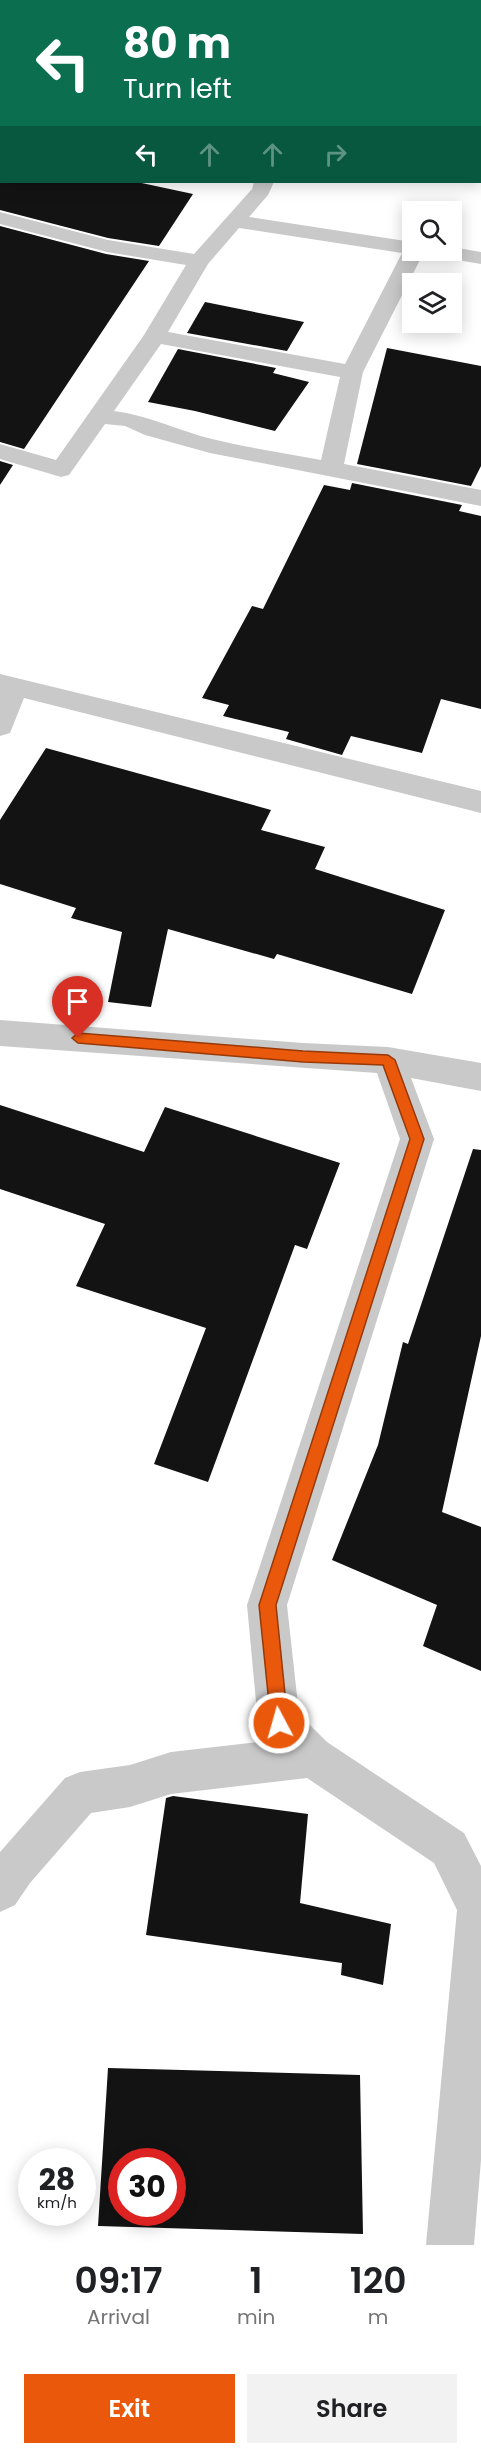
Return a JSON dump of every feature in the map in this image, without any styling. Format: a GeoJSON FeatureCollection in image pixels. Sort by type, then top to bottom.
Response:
{"type":"FeatureCollection","features":[{"type":"Feature","properties":{"kind":"street"},"geometry":{"type":"LineString","coordinates":[[0,451],[61,470],[155,336],[199,261],[261,191],[264,183]]}},
{"type":"Feature","properties":{"kind":"street"},"geometry":{"type":"LineString","coordinates":[[0,219],[107,246],[199,261]]}},
{"type":"Feature","properties":{"kind":"street"},"geometry":{"type":"LineString","coordinates":[[234,221],[402,247]]}},
{"type":"Feature","properties":{"kind":"street"},"geometry":{"type":"LineString","coordinates":[[462,255],[481,258]]}},
{"type":"Feature","properties":{"kind":"street"},"geometry":{"type":"LineString","coordinates":[[331,470],[352,372],[407,261]]}},
{"type":"Feature","properties":{"kind":"street"},"geometry":{"type":"LineString","coordinates":[[155,336],[352,372]]}},
{"type":"Feature","properties":{"kind":"street"},"geometry":{"type":"LineString","coordinates":[[97,418],[111,417],[131,420],[153,430],[210,446],[481,498]]}},
{"type":"Feature","properties":{"kind":"street"},"geometry":{"type":"LineString","coordinates":[[0,726],[8,685],[481,802]]}},
{"type":"Feature","properties":{"kind":"street"},"geometry":{"type":"LineString","coordinates":[[0,1033],[303,1056],[388,1060],[481,1077]]}},
{"type":"Feature","properties":{"kind":"street"},"geometry":{"type":"LineString","coordinates":[[388,1060],[417,1139],[267,1605],[279,1723],[312,1757],[449,1848],[479,1908],[450,2245]]}},
{"type":"Feature","properties":{"kind":"street"},"geometry":{"type":"LineString","coordinates":[[0,1890],[15,1868],[80,1793],[130,1786],[171,1773],[312,1757]]}},
{"type":"Feature","properties":{"kind":"building"},"geometry":{"type":"Polygon","coordinates":[[[0,183],[142,183],[193,194],[159,246],[108,238],[0,210],[0,183]]]}},
{"type":"Feature","properties":{"kind":"building"},"geometry":{"type":"Polygon","coordinates":[[[0,226],[106,254],[149,261],[24,449],[0,442],[0,226]]]}},
{"type":"Feature","properties":{"kind":"building"},"geometry":{"type":"Polygon","coordinates":[[[205,302],[304,322],[287,351],[187,333],[205,302]]]}},
{"type":"Feature","properties":{"kind":"building"},"geometry":{"type":"Polygon","coordinates":[[[387,348],[481,366],[481,466],[471,486],[357,464],[387,348]]]}},
{"type":"Feature","properties":{"kind":"building"},"geometry":{"type":"Polygon","coordinates":[[[178,349],[276,368],[273,373],[309,382],[275,431],[148,402],[178,349]]]}},
{"type":"Feature","properties":{"kind":"building"},"geometry":{"type":"Polygon","coordinates":[[[0,461],[13,465],[0,485],[0,461]]]}},
{"type":"Feature","properties":{"kind":"building"},"geometry":{"type":"Polygon","coordinates":[[[352,483],[462,505],[459,511],[481,516],[481,709],[441,699],[422,753],[351,736],[342,755],[286,739],[289,732],[223,716],[229,705],[202,698],[252,606],[263,609],[324,485],[350,490],[352,483]]]}},
{"type":"Feature","properties":{"kind":"building"},"geometry":{"type":"Polygon","coordinates":[[[46,748],[271,810],[261,830],[325,847],[315,869],[445,910],[412,994],[277,954],[274,959],[168,929],[151,1007],[108,1002],[122,932],[71,918],[76,908],[0,884],[0,820],[46,748]]]}},
{"type":"Feature","properties":{"kind":"building"},"geometry":{"type":"Polygon","coordinates":[[[0,1105],[144,1152],[165,1107],[340,1163],[307,1249],[295,1245],[208,1482],[154,1464],[206,1328],[76,1286],[105,1224],[0,1189],[0,1105]]]}},
{"type":"Feature","properties":{"kind":"building"},"geometry":{"type":"Polygon","coordinates":[[[473,1149],[481,1150],[481,1336],[442,1512],[481,1527],[481,1671],[423,1646],[437,1605],[332,1560],[378,1445],[403,1342],[408,1344],[473,1149]]]}},
{"type":"Feature","properties":{"kind":"building"},"geometry":{"type":"Polygon","coordinates":[[[173,1796],[308,1814],[300,1903],[391,1924],[383,1985],[341,1975],[342,1963],[146,1935],[166,1798],[173,1796]]]}},
{"type":"Feature","properties":{"kind":"building"},"geometry":{"type":"Polygon","coordinates":[[[108,2068],[360,2075],[363,2234],[98,2226],[108,2068]]]}},
{"type":"Feature","properties":{"kind":"route"},"geometry":{"type":"LineString","coordinates":[[78,1038],[303,1056],[388,1060],[417,1139],[267,1605],[279,1723]]}}]}
